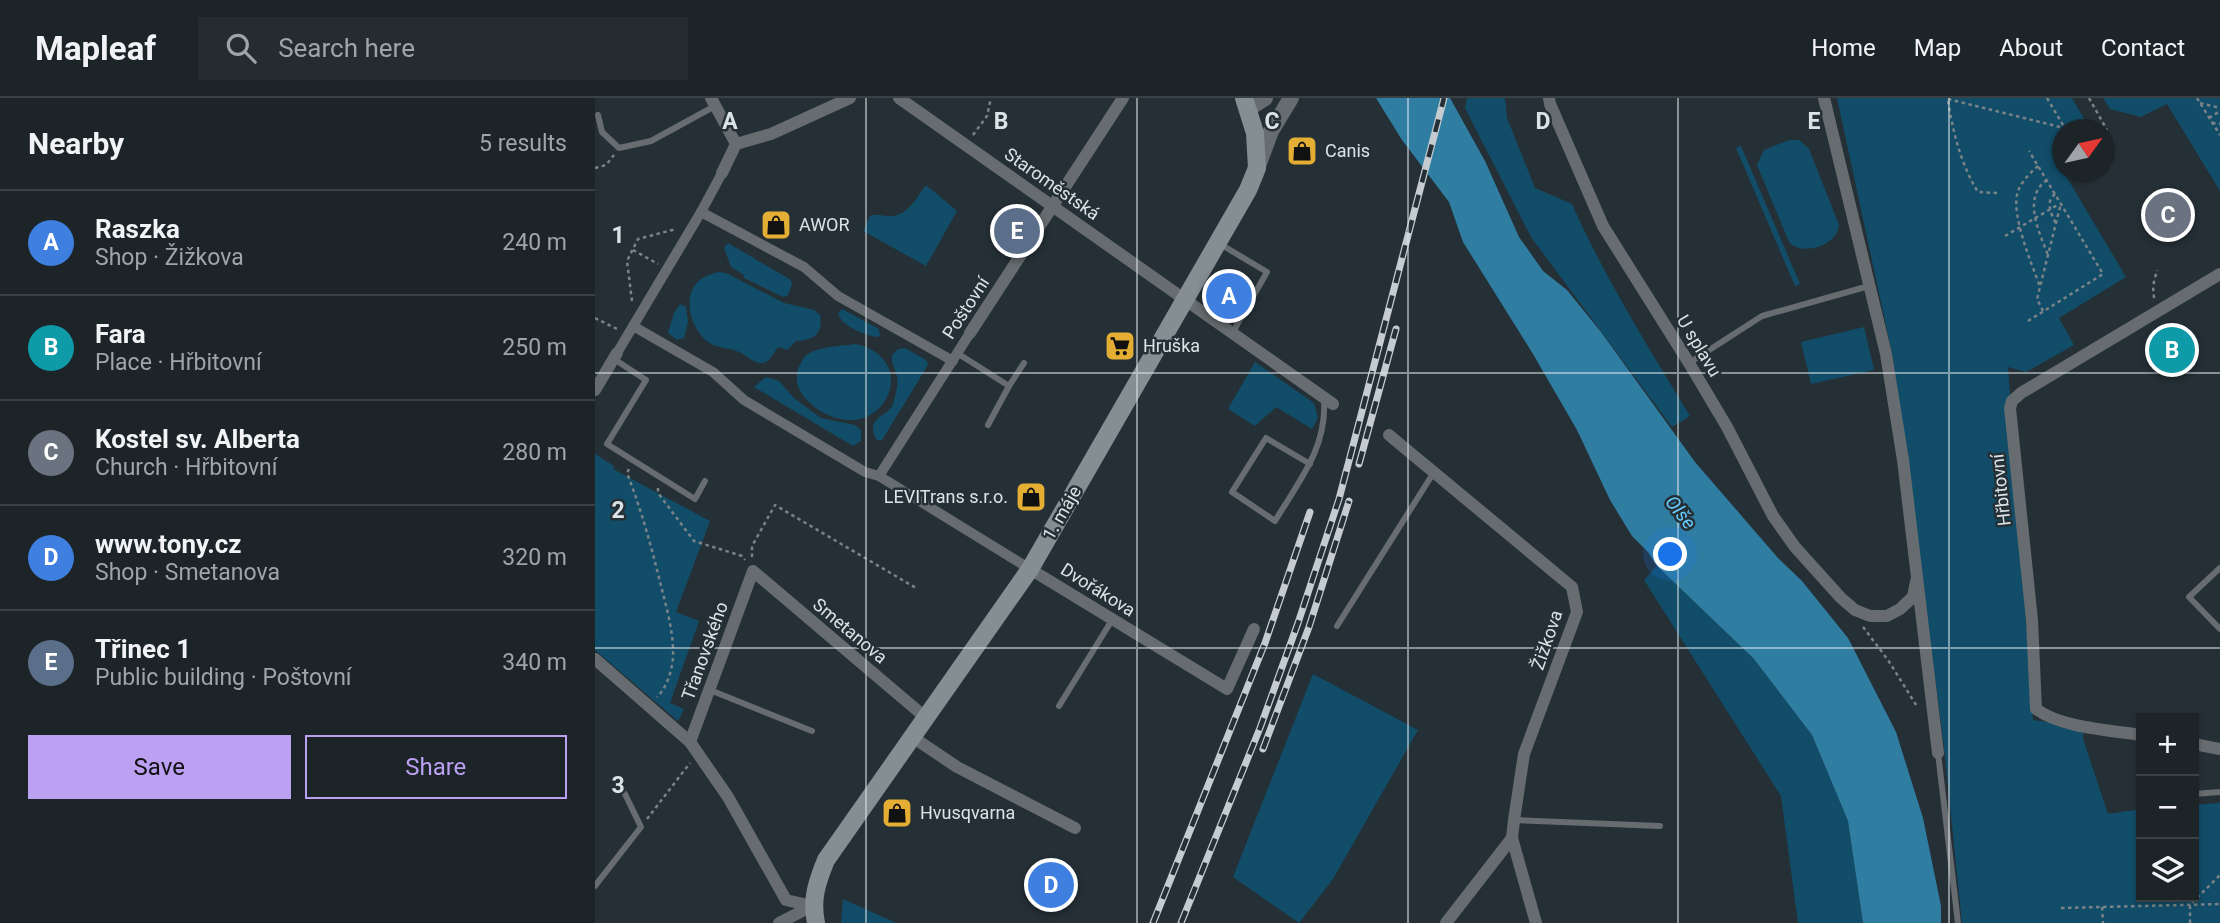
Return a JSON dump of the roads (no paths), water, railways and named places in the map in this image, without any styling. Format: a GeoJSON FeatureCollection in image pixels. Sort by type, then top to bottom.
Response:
{"type":"FeatureCollection","features":[{"type":"Feature","properties":{"kind":"main road","name":"1. máje"},"geometry":{"type":"LineString","coordinates":[[814,914],[816,884],[826,860],[1030,569],[1248,190],[1257,168],[1255,133],[1246,104]]}},
{"type":"Feature","properties":{"kind":"street"},"geometry":{"type":"LineString","coordinates":[[595,390],[701,212],[736,144],[771,134],[850,98]]}},
{"type":"Feature","properties":{"kind":"street","name":"Staroměstská"},"geometry":{"type":"LineString","coordinates":[[899,98],[1184,299]]}},
{"type":"Feature","properties":{"kind":"street","name":"Poštovní"},"geometry":{"type":"LineString","coordinates":[[879,476],[1123,98]]}},
{"type":"Feature","properties":{"kind":"street"},"geometry":{"type":"LineString","coordinates":[[1246,104],[1265,98]]}},
{"type":"Feature","properties":{"kind":"street"},"geometry":{"type":"LineString","coordinates":[[1257,168],[1271,131],[1291,98]]}},
{"type":"Feature","properties":{"kind":"street","name":"U splavu"},"geometry":{"type":"LineString","coordinates":[[1549,98],[1603,226],[1689,363],[1727,427],[1773,516],[1795,547],[1841,598],[1855,610],[1870,616],[1887,616],[1900,609],[1913,597],[1916,581]]}},
{"type":"Feature","properties":{"kind":"street"},"geometry":{"type":"LineString","coordinates":[[1824,98],[1886,354],[1903,460],[1938,753]]}},
{"type":"Feature","properties":{"kind":"street"},"geometry":{"type":"LineString","coordinates":[[713,102],[736,144]]}},
{"type":"Feature","properties":{"kind":"street"},"geometry":{"type":"LineString","coordinates":[[701,212],[804,267],[838,296],[955,357]]}},
{"type":"Feature","properties":{"kind":"street","name":"Hřbitovní"},"geometry":{"type":"LineString","coordinates":[[2136,734],[2046,717],[2036,709],[2032,620],[2010,408],[2012,401],[2021,393],[2220,274]]}},
{"type":"Feature","properties":{"kind":"street"},"geometry":{"type":"LineString","coordinates":[[1184,299],[1328,401]]}},
{"type":"Feature","properties":{"kind":"street","name":"Dvořákova"},"geometry":{"type":"LineString","coordinates":[[633,326],[713,372],[744,400],[866,472],[879,476],[1227,689],[1255,629]]}},
{"type":"Feature","properties":{"kind":"street","name":"Žižkova"},"geometry":{"type":"LineString","coordinates":[[1389,435],[1572,587],[1577,611],[1524,754],[1512,838]]}},
{"type":"Feature","properties":{"kind":"street","name":"Smetanova"},"geometry":{"type":"LineString","coordinates":[[753,571],[925,718]]}},
{"type":"Feature","properties":{"kind":"street","name":"Třanovského"},"geometry":{"type":"LineString","coordinates":[[694,747],[753,571]]}},
{"type":"Feature","properties":{"kind":"street"},"geometry":{"type":"LineString","coordinates":[[595,659],[694,747],[728,797],[786,900],[814,914]]}},
{"type":"Feature","properties":{"kind":"street"},"geometry":{"type":"LineString","coordinates":[[911,736],[957,767],[1075,828]]}},
{"type":"Feature","properties":{"kind":"street"},"geometry":{"type":"LineString","coordinates":[[2199,745],[2220,749]]}},
{"type":"Feature","properties":{"kind":"street"},"geometry":{"type":"LineString","coordinates":[[1446,923],[1512,838]]}},
{"type":"Feature","properties":{"kind":"street"},"geometry":{"type":"LineString","coordinates":[[1512,838],[1536,923]]}},
{"type":"Feature","properties":{"kind":"street"},"geometry":{"type":"LineString","coordinates":[[779,923],[814,914]]}},
{"type":"Feature","properties":{"kind":"lane"},"geometry":{"type":"LineString","coordinates":[[598,115],[602,132],[619,148],[651,141],[713,102]]}},
{"type":"Feature","properties":{"kind":"lane"},"geometry":{"type":"LineString","coordinates":[[1218,243],[1267,272],[1233,332]]}},
{"type":"Feature","properties":{"kind":"lane"},"geometry":{"type":"LineString","coordinates":[[1689,363],[1762,316],[1871,286]]}},
{"type":"Feature","properties":{"kind":"lane"},"geometry":{"type":"LineString","coordinates":[[615,356],[646,380],[607,444],[695,499],[705,481]]}},
{"type":"Feature","properties":{"kind":"lane"},"geometry":{"type":"LineString","coordinates":[[955,357],[1009,386]]}},
{"type":"Feature","properties":{"kind":"lane"},"geometry":{"type":"LineString","coordinates":[[988,425],[1024,363]]}},
{"type":"Feature","properties":{"kind":"lane"},"geometry":{"type":"LineString","coordinates":[[1310,464],[1266,438],[1232,492],[1275,521],[1310,464],[1321,440],[1328,401]]}},
{"type":"Feature","properties":{"kind":"lane"},"geometry":{"type":"LineString","coordinates":[[1337,626],[1434,471]]}},
{"type":"Feature","properties":{"kind":"lane"},"geometry":{"type":"LineString","coordinates":[[2220,568],[2189,597],[2220,629]]}},
{"type":"Feature","properties":{"kind":"lane"},"geometry":{"type":"LineString","coordinates":[[1059,706],[1112,620]]}},
{"type":"Feature","properties":{"kind":"lane"},"geometry":{"type":"LineString","coordinates":[[711,690],[812,731]]}},
{"type":"Feature","properties":{"kind":"lane"},"geometry":{"type":"LineString","coordinates":[[1938,753],[1958,923]]}},
{"type":"Feature","properties":{"kind":"lane"},"geometry":{"type":"LineString","coordinates":[[2199,794],[2220,792]]}},
{"type":"Feature","properties":{"kind":"lane"},"geometry":{"type":"LineString","coordinates":[[595,886],[641,827],[625,794]]}},
{"type":"Feature","properties":{"kind":"lane"},"geometry":{"type":"LineString","coordinates":[[1514,820],[1660,826]]}},
{"type":"Feature","properties":{"kind":"water","name":"Olše"},"geometry":{"type":"Polygon","coordinates":[[[1376,98],[1450,98],[1485,161],[1519,237],[1543,271],[1567,290],[1601,332],[1695,462],[1778,558],[1802,581],[1848,638],[1896,732],[1923,818],[1941,906],[1941,923],[1863,923],[1848,821],[1812,735],[1754,659],[1657,566],[1632,536],[1610,500],[1577,430],[1463,242],[1449,202],[1402,140],[1376,98]]]}},
{"type":"Feature","properties":{"kind":"railway"},"geometry":{"type":"LineString","coordinates":[[1181,923],[1260,728],[1339,499],[1444,98]]}},
{"type":"Feature","properties":{"kind":"railway"},"geometry":{"type":"LineString","coordinates":[[1359,464],[1396,329]]}},
{"type":"Feature","properties":{"kind":"railway"},"geometry":{"type":"LineString","coordinates":[[1263,749],[1309,627],[1349,501]]}},
{"type":"Feature","properties":{"kind":"railway"},"geometry":{"type":"LineString","coordinates":[[1153,923],[1265,643],[1310,512]]}},
{"type":"Feature","properties":{"kind":"place","name":"Canis"},"geometry":{"type":"Point","coordinates":[1302,151]}},
{"type":"Feature","properties":{"kind":"place","name":"Kostel sv. Alberta"},"geometry":{"type":"Point","coordinates":[2168,215]}},
{"type":"Feature","properties":{"kind":"place","name":"AWOR"},"geometry":{"type":"Point","coordinates":[776,225]}},
{"type":"Feature","properties":{"kind":"place","name":"Třinec 1"},"geometry":{"type":"Point","coordinates":[1017,231]}},
{"type":"Feature","properties":{"kind":"place","name":"Raszka"},"geometry":{"type":"Point","coordinates":[1229,296]}},
{"type":"Feature","properties":{"kind":"place","name":"Hruška"},"geometry":{"type":"Point","coordinates":[1120,346]}},
{"type":"Feature","properties":{"kind":"place","name":"Fara"},"geometry":{"type":"Point","coordinates":[2172,350]}},
{"type":"Feature","properties":{"kind":"place","name":"LEVITrans s.r.o."},"geometry":{"type":"Point","coordinates":[1031,497]}},
{"type":"Feature","properties":{"kind":"place","name":"Hvusqvarna"},"geometry":{"type":"Point","coordinates":[897,813]}},
{"type":"Feature","properties":{"kind":"place","name":"www.tony.cz"},"geometry":{"type":"Point","coordinates":[1051,885]}}]}
